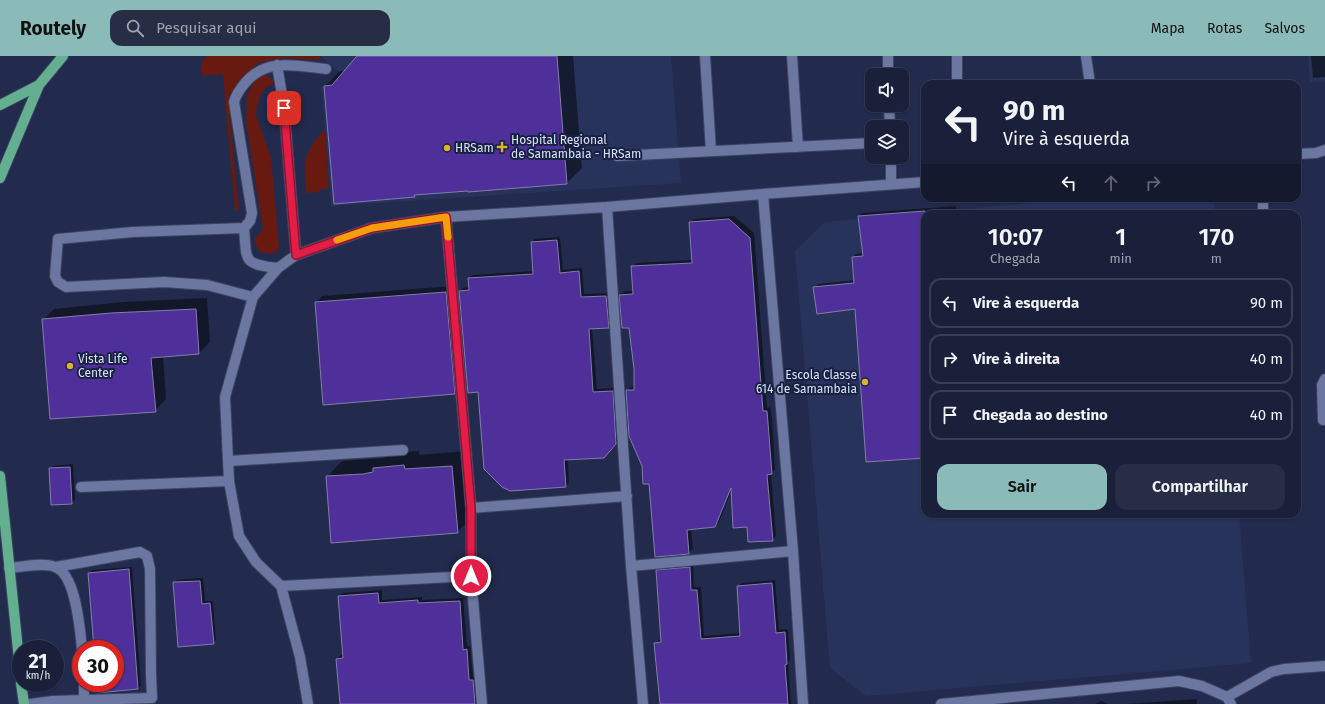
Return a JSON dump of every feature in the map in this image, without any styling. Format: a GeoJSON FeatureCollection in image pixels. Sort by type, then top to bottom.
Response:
{"type":"FeatureCollection","features":[{"type":"Feature","properties":{"kind":"main road"},"geometry":{"type":"LineString","coordinates":[[0,178],[39,85],[63,56]]}},
{"type":"Feature","properties":{"kind":"main road"},"geometry":{"type":"LineString","coordinates":[[0,105],[39,85]]}},
{"type":"Feature","properties":{"kind":"main road"},"geometry":{"type":"LineString","coordinates":[[0,476],[17,640]]}},
{"type":"Feature","properties":{"kind":"main road"},"geometry":{"type":"LineString","coordinates":[[22,692],[24,704]]}},
{"type":"Feature","properties":{"kind":"street"},"geometry":{"type":"LineString","coordinates":[[705,56],[711,151]]}},
{"type":"Feature","properties":{"kind":"street"},"geometry":{"type":"LineString","coordinates":[[792,56],[798,147]]}},
{"type":"Feature","properties":{"kind":"street"},"geometry":{"type":"LineString","coordinates":[[888,56],[888,68]]}},
{"type":"Feature","properties":{"kind":"street"},"geometry":{"type":"LineString","coordinates":[[956,56],[957,80]]}},
{"type":"Feature","properties":{"kind":"street"},"geometry":{"type":"LineString","coordinates":[[1086,56],[1089,80]]}},
{"type":"Feature","properties":{"kind":"street"},"geometry":{"type":"LineString","coordinates":[[278,268],[258,265],[250,261],[246,255],[244,228],[250,221],[252,213],[234,102],[236,95],[247,80],[261,69],[277,65],[295,65],[326,69]]}},
{"type":"Feature","properties":{"kind":"street"},"geometry":{"type":"LineString","coordinates":[[277,65],[284,108],[296,255]]}},
{"type":"Feature","properties":{"kind":"street"},"geometry":{"type":"LineString","coordinates":[[617,156],[865,143]]}},
{"type":"Feature","properties":{"kind":"street"},"geometry":{"type":"LineString","coordinates":[[1301,154],[1316,153],[1325,150]]}},
{"type":"Feature","properties":{"kind":"street"},"geometry":{"type":"LineString","coordinates":[[891,164],[892,184]]}},
{"type":"Feature","properties":{"kind":"street"},"geometry":{"type":"LineString","coordinates":[[308,704],[300,657],[281,586],[256,562],[238,536],[229,481],[225,397],[253,297],[278,268],[296,255],[372,228],[446,217],[607,207],[921,182]]}},
{"type":"Feature","properties":{"kind":"street"},"geometry":{"type":"LineString","coordinates":[[763,194],[793,551],[803,704]]}},
{"type":"Feature","properties":{"kind":"street"},"geometry":{"type":"LineString","coordinates":[[607,207],[627,496],[630,566],[642,704]]}},
{"type":"Feature","properties":{"kind":"street"},"geometry":{"type":"LineString","coordinates":[[446,217],[471,508],[471,576],[482,704]]}},
{"type":"Feature","properties":{"kind":"street"},"geometry":{"type":"LineString","coordinates":[[244,228],[133,232],[58,238],[55,276],[58,282],[66,287],[164,282],[208,285],[253,297]]}},
{"type":"Feature","properties":{"kind":"street"},"geometry":{"type":"LineString","coordinates":[[1323,420],[1322,385],[1325,379]]}},
{"type":"Feature","properties":{"kind":"street"},"geometry":{"type":"LineString","coordinates":[[228,461],[403,450]]}},
{"type":"Feature","properties":{"kind":"street"},"geometry":{"type":"LineString","coordinates":[[81,487],[229,481]]}},
{"type":"Feature","properties":{"kind":"street"},"geometry":{"type":"LineString","coordinates":[[471,508],[627,496]]}},
{"type":"Feature","properties":{"kind":"street"},"geometry":{"type":"LineString","coordinates":[[630,566],[793,551]]}},
{"type":"Feature","properties":{"kind":"street"},"geometry":{"type":"LineString","coordinates":[[31,704],[53,701],[84,700],[153,701],[151,675],[150,569],[147,556],[140,552],[56,567]]}},
{"type":"Feature","properties":{"kind":"street"},"geometry":{"type":"LineString","coordinates":[[9,568],[48,565],[62,570],[68,578],[79,613],[81,640]]}},
{"type":"Feature","properties":{"kind":"street"},"geometry":{"type":"LineString","coordinates":[[281,586],[471,576]]}},
{"type":"Feature","properties":{"kind":"street"},"geometry":{"type":"LineString","coordinates":[[941,704],[1179,681],[1202,686],[1229,700],[1271,672],[1284,669],[1325,666]]}},
{"type":"Feature","properties":{"kind":"street"},"geometry":{"type":"LineString","coordinates":[[84,692],[84,700]]}},
{"type":"Feature","properties":{"kind":"shaded area"},"geometry":{"type":"Polygon","coordinates":[[[207,56],[320,56],[321,59],[283,58],[258,63],[244,75],[229,96],[239,210],[235,210],[223,74],[202,76],[201,65],[207,56]]]}},
{"type":"Feature","properties":{"kind":"shaded area","name":"Hospital Regional de Samambaia - HRSam"},"geometry":{"type":"Polygon","coordinates":[[[671,56],[681,183],[331,206],[322,87],[330,87],[341,74],[322,57],[671,56]]]}},
{"type":"Feature","properties":{"kind":"shaded area"},"geometry":{"type":"Polygon","coordinates":[[[1308,56],[1325,56],[1325,82],[1310,82],[1308,56]]]}},
{"type":"Feature","properties":{"kind":"shaded area"},"geometry":{"type":"Polygon","coordinates":[[[263,73],[276,82],[267,87],[261,93],[256,115],[271,158],[279,247],[277,251],[268,254],[259,251],[254,240],[263,229],[246,121],[247,95],[254,82],[263,73]]]}},
{"type":"Feature","properties":{"kind":"shaded area"},"geometry":{"type":"Polygon","coordinates":[[[325,130],[329,188],[319,190],[319,192],[306,193],[306,158],[316,140],[325,130]]]}},
{"type":"Feature","properties":{"kind":"shaded area","name":"Escola Classe 614 de Samambaia"},"geometry":{"type":"Polygon","coordinates":[[[1042,202],[1214,202],[1215,210],[955,210],[1042,202]]]}},
{"type":"Feature","properties":{"kind":"shaded area","name":"Escola Classe 614 de Samambaia"},"geometry":{"type":"Polygon","coordinates":[[[921,213],[921,518],[1239,518],[1251,663],[866,696],[830,668],[795,251],[825,222],[921,213]]]}},
{"type":"Feature","properties":{"kind":"building","name":"Hospital Regional de Samambaia - HRSam"},"geometry":{"type":"Polygon","coordinates":[[[357,56],[557,56],[567,184],[414,195],[415,197],[334,204],[324,86],[332,85],[357,56]]]}},
{"type":"Feature","properties":{"kind":"building"},"geometry":{"type":"Polygon","coordinates":[[[921,211],[921,458],[866,462],[855,309],[817,314],[813,287],[854,283],[852,257],[863,256],[858,216],[921,211]]]}},
{"type":"Feature","properties":{"kind":"building"},"geometry":{"type":"Polygon","coordinates":[[[729,219],[750,238],[763,411],[767,411],[772,474],[767,475],[773,541],[748,542],[747,527],[733,528],[731,488],[715,527],[687,530],[689,554],[655,557],[649,484],[643,484],[642,466],[629,436],[626,390],[634,390],[634,369],[629,328],[622,328],[619,295],[633,294],[631,266],[692,263],[689,222],[729,219]]]}},
{"type":"Feature","properties":{"kind":"building"},"geometry":{"type":"Polygon","coordinates":[[[557,240],[560,273],[579,271],[581,297],[606,296],[609,328],[589,329],[593,392],[613,391],[616,444],[604,458],[564,460],[566,487],[510,491],[502,487],[484,469],[478,392],[468,393],[459,291],[469,290],[468,278],[533,274],[531,242],[557,240]]]}},
{"type":"Feature","properties":{"kind":"building"},"geometry":{"type":"Polygon","coordinates":[[[446,292],[455,394],[323,405],[315,302],[446,292]]]}},
{"type":"Feature","properties":{"kind":"building"},"geometry":{"type":"Polygon","coordinates":[[[196,309],[199,354],[151,358],[156,412],[50,419],[42,319],[111,313],[196,309]]]}},
{"type":"Feature","properties":{"kind":"building"},"geometry":{"type":"Polygon","coordinates":[[[404,465],[405,469],[452,466],[458,533],[331,543],[326,476],[363,474],[373,472],[373,468],[404,465]]]}},
{"type":"Feature","properties":{"kind":"building"},"geometry":{"type":"Polygon","coordinates":[[[70,467],[72,504],[51,505],[49,468],[70,467]]]}},
{"type":"Feature","properties":{"kind":"building"},"geometry":{"type":"Polygon","coordinates":[[[690,567],[691,590],[697,590],[701,639],[740,636],[737,586],[772,583],[776,633],[785,632],[787,664],[785,665],[788,704],[660,704],[654,643],[661,642],[656,570],[690,567]]]}},
{"type":"Feature","properties":{"kind":"building"},"geometry":{"type":"Polygon","coordinates":[[[129,569],[138,689],[124,690],[124,640],[93,640],[88,573],[129,569]]]}},
{"type":"Feature","properties":{"kind":"building"},"geometry":{"type":"Polygon","coordinates":[[[200,581],[202,604],[210,603],[214,644],[178,647],[173,582],[200,581]]]}},
{"type":"Feature","properties":{"kind":"building"},"geometry":{"type":"Polygon","coordinates":[[[378,593],[379,603],[418,600],[418,603],[460,601],[463,650],[467,649],[469,680],[473,680],[475,704],[340,704],[336,659],[343,658],[338,596],[378,593]]]}},
{"type":"Feature","properties":{"kind":"slow traffic"},"geometry":{"type":"LineString","coordinates":[[337,240],[372,228],[446,217],[448,237]]}},
{"type":"Feature","properties":{"kind":"place","name":"Hospital Regional de Samambaia - HRSam"},"geometry":{"type":"Point","coordinates":[502,147]}},
{"type":"Feature","properties":{"kind":"place","name":"HRSam"},"geometry":{"type":"Point","coordinates":[447,148]}},
{"type":"Feature","properties":{"kind":"place","name":"Vista Life Center"},"geometry":{"type":"Point","coordinates":[70,366]}},
{"type":"Feature","properties":{"kind":"place","name":"Escola Classe 614 de Samambaia"},"geometry":{"type":"Point","coordinates":[865,382]}},
{"type":"Feature","properties":{"kind":"route"},"geometry":{"type":"LineString","coordinates":[[284,108],[296,255],[372,228],[446,217],[471,508],[471,576]]}}]}
